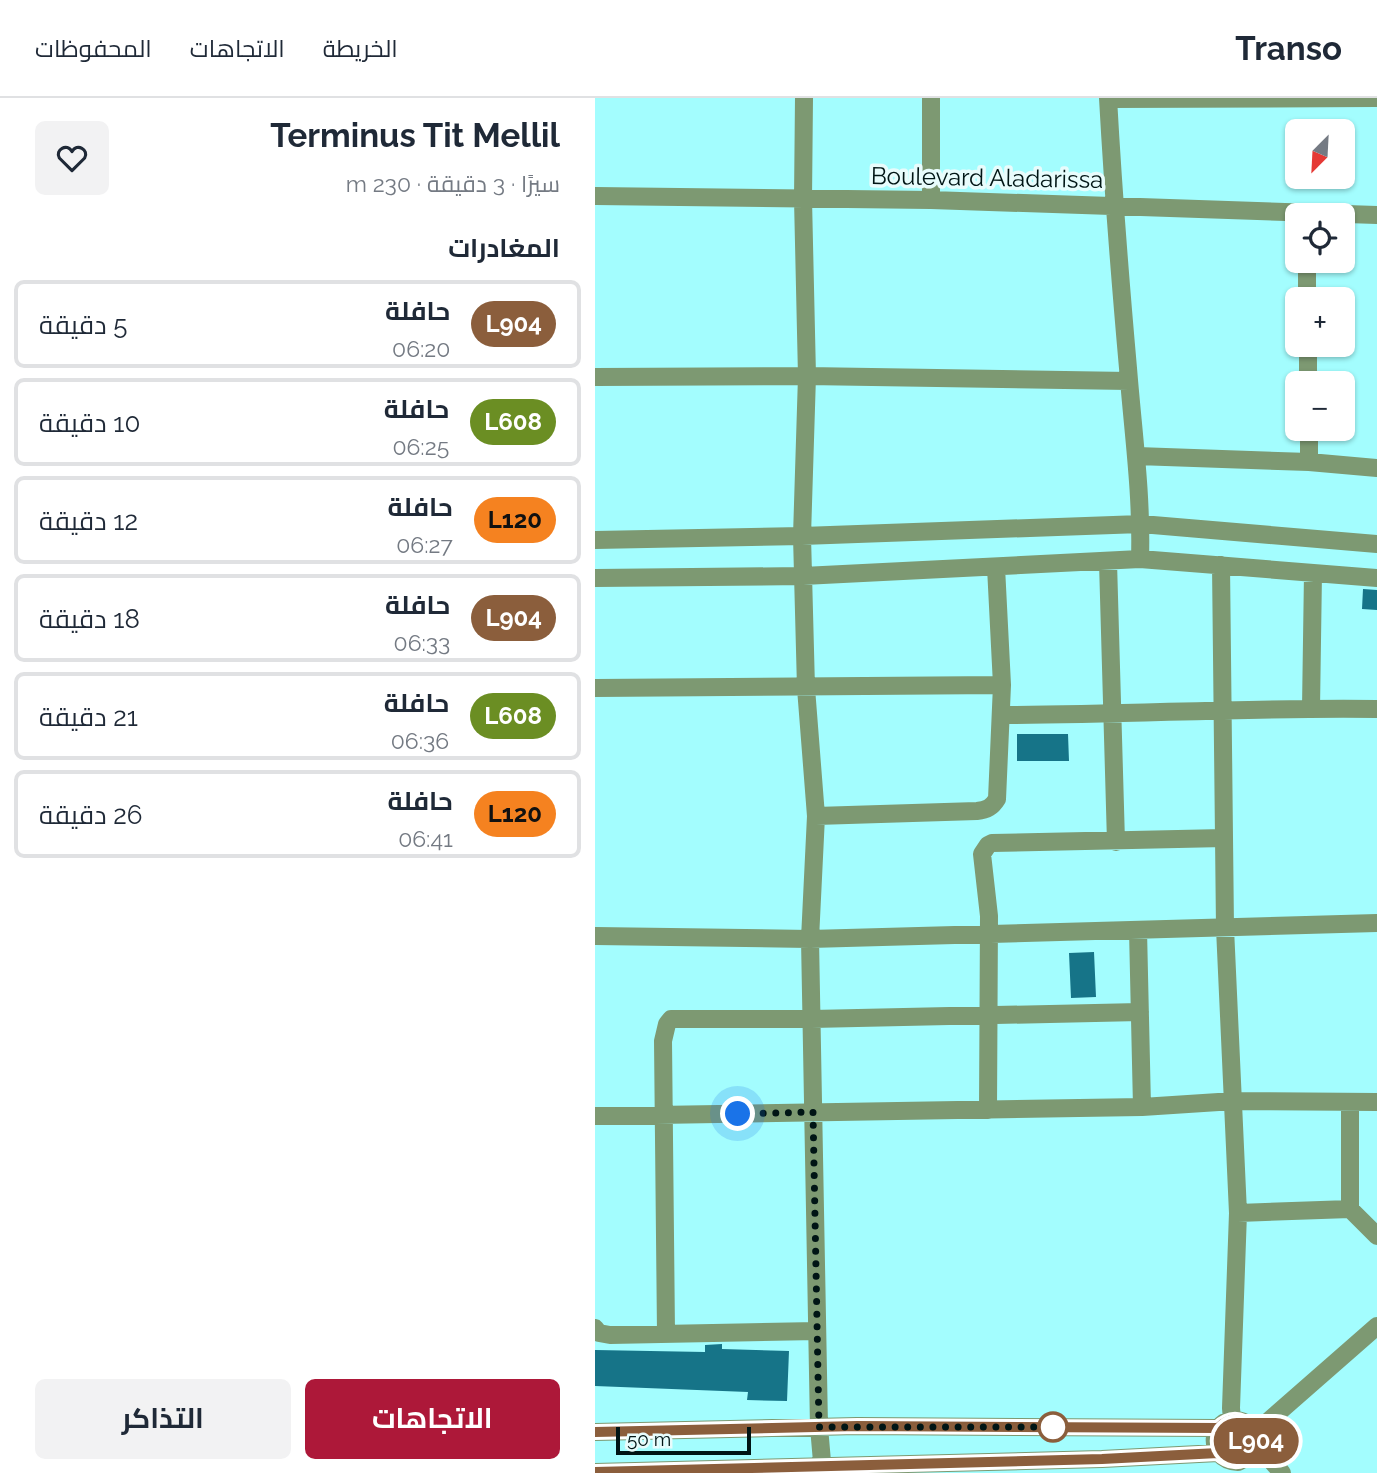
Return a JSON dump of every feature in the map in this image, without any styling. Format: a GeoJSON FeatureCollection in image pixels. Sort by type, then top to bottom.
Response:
{"type":"FeatureCollection","features":[{"type":"Feature","properties":{"kind":"street"},"geometry":{"type":"LineString","coordinates":[[804,98],[807,376],[802,536],[806,688],[816,816],[810,939],[819,1427],[823,1470]]}},
{"type":"Feature","properties":{"kind":"street"},"geometry":{"type":"LineString","coordinates":[[931,200],[932,98]]}},
{"type":"Feature","properties":{"kind":"street"},"geometry":{"type":"LineString","coordinates":[[1140,559],[1137,456],[1113,205],[1108,98],[1377,98]]}},
{"type":"Feature","properties":{"kind":"street","name":"Boulevard Aladarissa"},"geometry":{"type":"LineString","coordinates":[[595,196],[931,200],[1285,213]]}},
{"type":"Feature","properties":{"kind":"street","name":"Boulevard Aladarissa"},"geometry":{"type":"LineString","coordinates":[[1355,215],[1377,215]]}},
{"type":"Feature","properties":{"kind":"street"},"geometry":{"type":"LineString","coordinates":[[595,377],[807,376],[1129,381]]}},
{"type":"Feature","properties":{"kind":"street"},"geometry":{"type":"LineString","coordinates":[[1309,441],[1309,462]]}},
{"type":"Feature","properties":{"kind":"street"},"geometry":{"type":"LineString","coordinates":[[1137,456],[1309,462],[1377,468]]}},
{"type":"Feature","properties":{"kind":"street"},"geometry":{"type":"LineString","coordinates":[[595,540],[1141,524],[1377,544]]}},
{"type":"Feature","properties":{"kind":"street"},"geometry":{"type":"LineString","coordinates":[[595,578],[803,576],[1140,559],[1377,578]]}},
{"type":"Feature","properties":{"kind":"street"},"geometry":{"type":"LineString","coordinates":[[1108,562],[1116,842]]}},
{"type":"Feature","properties":{"kind":"street"},"geometry":{"type":"LineString","coordinates":[[1221,565],[1225,928],[1238,1213],[1231,1408],[1214,1441],[1218,1453],[1242,1467],[1251,1455],[1256,1437],[1377,1326]]}},
{"type":"Feature","properties":{"kind":"street"},"geometry":{"type":"LineString","coordinates":[[816,816],[977,811],[990,808],[997,799],[1002,685],[996,567]]}},
{"type":"Feature","properties":{"kind":"street"},"geometry":{"type":"LineString","coordinates":[[1311,708],[1313,573]]}},
{"type":"Feature","properties":{"kind":"street"},"geometry":{"type":"LineString","coordinates":[[595,688],[1002,685]]}},
{"type":"Feature","properties":{"kind":"street"},"geometry":{"type":"LineString","coordinates":[[1002,715],[1377,709]]}},
{"type":"Feature","properties":{"kind":"street"},"geometry":{"type":"LineString","coordinates":[[988,1110],[989,934],[982,854],[988,845],[1224,838]]}},
{"type":"Feature","properties":{"kind":"street"},"geometry":{"type":"LineString","coordinates":[[595,936],[810,939],[1377,923]]}},
{"type":"Feature","properties":{"kind":"street"},"geometry":{"type":"LineString","coordinates":[[1138,930],[1142,1107]]}},
{"type":"Feature","properties":{"kind":"street"},"geometry":{"type":"LineString","coordinates":[[666,1333],[663,1041],[671,1018],[812,1019],[1140,1012]]}},
{"type":"Feature","properties":{"kind":"street"},"geometry":{"type":"LineString","coordinates":[[595,1116],[1142,1107],[1234,1101],[1377,1102]]}},
{"type":"Feature","properties":{"kind":"street"},"geometry":{"type":"LineString","coordinates":[[1350,1103],[1350,1209],[1377,1236]]}},
{"type":"Feature","properties":{"kind":"street"},"geometry":{"type":"LineString","coordinates":[[1238,1213],[1350,1209]]}},
{"type":"Feature","properties":{"kind":"street"},"geometry":{"type":"LineString","coordinates":[[595,1328],[599,1333],[610,1335],[817,1331]]}},
{"type":"Feature","properties":{"kind":"street"},"geometry":{"type":"LineString","coordinates":[[595,1432],[819,1427],[1225,1424],[1243,1421],[1282,1473]]}},
{"type":"Feature","properties":{"kind":"street"},"geometry":{"type":"LineString","coordinates":[[595,1472],[1102,1466],[1218,1453]]}},
{"type":"Feature","properties":{"kind":"building"},"geometry":{"type":"Polygon","coordinates":[[[1363,589],[1377,590],[1377,610],[1362,609],[1363,589]]]}},
{"type":"Feature","properties":{"kind":"building"},"geometry":{"type":"Polygon","coordinates":[[[1017,734],[1068,734],[1069,761],[1017,761],[1017,734]]]}},
{"type":"Feature","properties":{"kind":"building"},"geometry":{"type":"Polygon","coordinates":[[[1094,952],[1096,997],[1071,998],[1069,953],[1094,952]]]}},
{"type":"Feature","properties":{"kind":"building"},"geometry":{"type":"Polygon","coordinates":[[[722,1344],[722,1349],[789,1351],[787,1401],[747,1400],[748,1392],[595,1386],[595,1350],[705,1352],[705,1345],[722,1344]]]}},
{"type":"Feature","properties":{"kind":"bus line","name":"L904"},"geometry":{"type":"LineString","coordinates":[[595,1432],[857,1426],[1218,1428],[1228,1421],[1238,1420],[1252,1428],[1256,1441],[1251,1455],[1238,1462],[1223,1458],[1218,1453],[1102,1459],[595,1472]]}},
{"type":"Feature","properties":{"kind":"route"},"geometry":{"type":"LineString","coordinates":[[738,1114],[813,1112],[819,1427],[1053,1427]]}}]}
